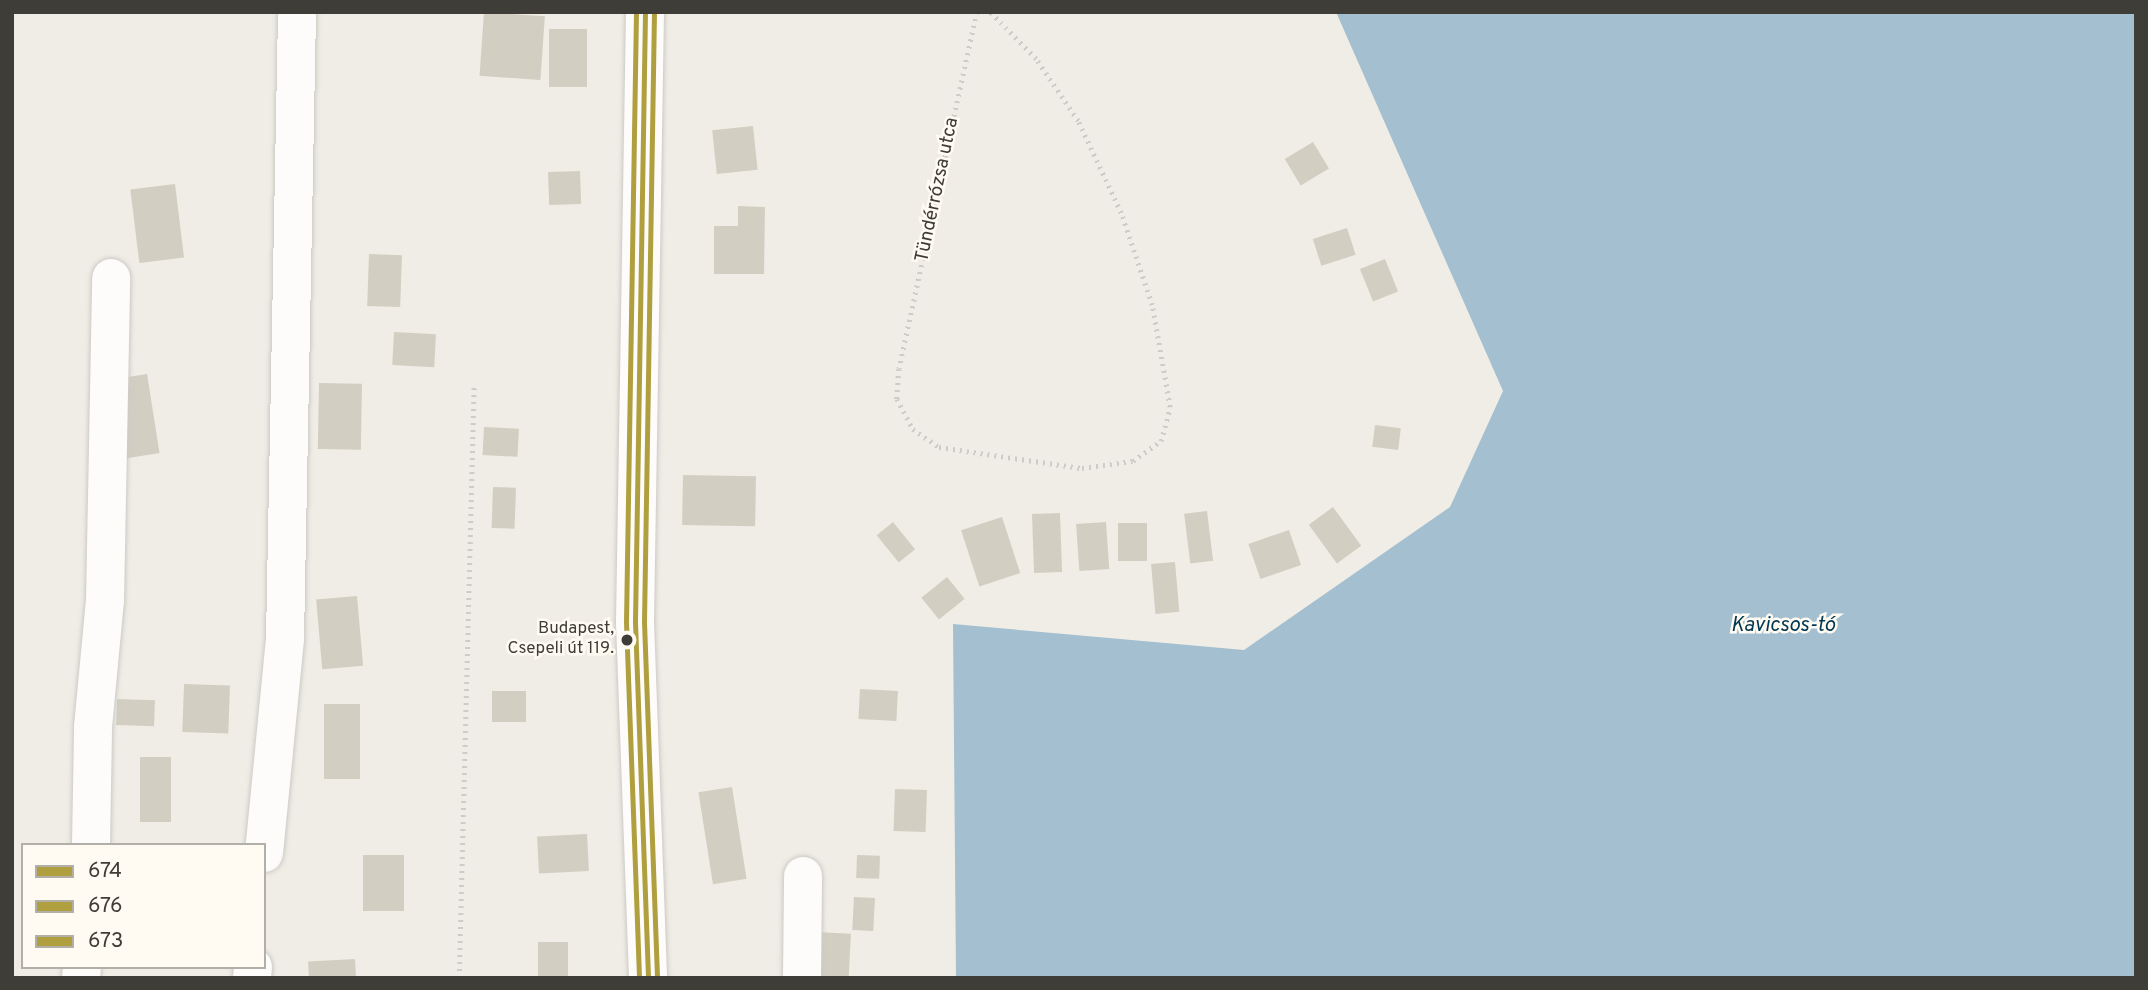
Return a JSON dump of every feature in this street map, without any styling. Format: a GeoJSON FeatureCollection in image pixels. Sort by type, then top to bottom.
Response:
{"type":"FeatureCollection","features":[{"type":"Feature","properties":{"kind":"street"},"geometry":{"type":"LineString","coordinates":[[265,843],[285,639],[297,12]]}},
{"type":"Feature","properties":{"kind":"street"},"geometry":{"type":"LineString","coordinates":[[645,12],[635,622],[648,978]]}},
{"type":"Feature","properties":{"kind":"street"},"geometry":{"type":"LineString","coordinates":[[91,843],[93,727],[106,601],[111,278]]}},
{"type":"Feature","properties":{"kind":"street"},"geometry":{"type":"LineString","coordinates":[[802,978],[803,876]]}},
{"type":"Feature","properties":{"kind":"path","name":"Tündérrózsa utca"},"geometry":{"type":"LineString","coordinates":[[976,12],[898,369],[897,399],[913,429],[939,447],[1082,468],[1133,461],[1161,441],[1170,407],[1152,304],[1121,213],[1078,121],[1036,59],[990,12]]}},
{"type":"Feature","properties":{"kind":"path"},"geometry":{"type":"LineString","coordinates":[[459,978],[474,383]]}},
{"type":"Feature","properties":{"kind":"water","name":"Kavicsos-tó"},"geometry":{"type":"Polygon","coordinates":[[[1336,12],[2136,12],[2136,978],[956,978],[953,624],[1244,650],[1450,507],[1503,391],[1336,12]]]}},
{"type":"Feature","properties":{"kind":"building"},"geometry":{"type":"Polygon","coordinates":[[[484,12],[545,16],[540,80],[480,76],[484,12]]]}},
{"type":"Feature","properties":{"kind":"building"},"geometry":{"type":"Polygon","coordinates":[[[549,29],[587,29],[587,87],[549,87],[549,29]]]}},
{"type":"Feature","properties":{"kind":"building"},"geometry":{"type":"Polygon","coordinates":[[[753,126],[758,170],[717,174],[712,130],[753,126]]]}},
{"type":"Feature","properties":{"kind":"building"},"geometry":{"type":"Polygon","coordinates":[[[1313,142],[1329,169],[1301,186],[1285,159],[1313,142]]]}},
{"type":"Feature","properties":{"kind":"building"},"geometry":{"type":"Polygon","coordinates":[[[580,171],[581,204],[549,205],[548,172],[580,171]]]}},
{"type":"Feature","properties":{"kind":"building"},"geometry":{"type":"Polygon","coordinates":[[[175,184],[184,257],[139,263],[130,189],[175,184]]]}},
{"type":"Feature","properties":{"kind":"building"},"geometry":{"type":"Polygon","coordinates":[[[738,206],[765,207],[764,274],[714,274],[714,226],[738,226],[738,206]]]}},
{"type":"Feature","properties":{"kind":"building"},"geometry":{"type":"Polygon","coordinates":[[[1347,228],[1356,255],[1321,266],[1313,239],[1347,228]]]}},
{"type":"Feature","properties":{"kind":"building"},"geometry":{"type":"Polygon","coordinates":[[[369,254],[402,255],[400,307],[367,306],[369,254]]]}},
{"type":"Feature","properties":{"kind":"building"},"geometry":{"type":"Polygon","coordinates":[[[1385,259],[1398,291],[1373,302],[1360,269],[1385,259]]]}},
{"type":"Feature","properties":{"kind":"building"},"geometry":{"type":"Polygon","coordinates":[[[394,332],[436,334],[434,367],[392,365],[394,332]]]}},
{"type":"Feature","properties":{"kind":"building"},"geometry":{"type":"Polygon","coordinates":[[[147,374],[160,453],[127,458],[114,379],[147,374]]]}},
{"type":"Feature","properties":{"kind":"building"},"geometry":{"type":"Polygon","coordinates":[[[319,383],[362,384],[361,450],[318,449],[319,383]]]}},
{"type":"Feature","properties":{"kind":"building"},"geometry":{"type":"Polygon","coordinates":[[[1375,425],[1401,428],[1398,450],[1372,447],[1375,425]]]}},
{"type":"Feature","properties":{"kind":"building"},"geometry":{"type":"Polygon","coordinates":[[[484,427],[519,429],[517,457],[483,455],[484,427]]]}},
{"type":"Feature","properties":{"kind":"building"},"geometry":{"type":"Polygon","coordinates":[[[683,475],[756,476],[755,526],[682,525],[683,475]]]}},
{"type":"Feature","properties":{"kind":"building"},"geometry":{"type":"Polygon","coordinates":[[[493,487],[516,488],[515,529],[492,528],[493,487]]]}},
{"type":"Feature","properties":{"kind":"building"},"geometry":{"type":"Polygon","coordinates":[[[1333,507],[1361,546],[1337,563],[1309,525],[1333,507]]]}},
{"type":"Feature","properties":{"kind":"building"},"geometry":{"type":"Polygon","coordinates":[[[1207,511],[1213,561],[1190,563],[1184,514],[1207,511]]]}},
{"type":"Feature","properties":{"kind":"building"},"geometry":{"type":"Polygon","coordinates":[[[1060,513],[1062,572],[1034,573],[1032,514],[1060,513]]]}},
{"type":"Feature","properties":{"kind":"building"},"geometry":{"type":"Polygon","coordinates":[[[1002,517],[1020,573],[979,586],[961,530],[1002,517]]]}},
{"type":"Feature","properties":{"kind":"building"},"geometry":{"type":"Polygon","coordinates":[[[893,522],[915,549],[899,562],[877,535],[893,522]]]}},
{"type":"Feature","properties":{"kind":"building"},"geometry":{"type":"Polygon","coordinates":[[[1106,522],[1109,569],[1079,571],[1076,524],[1106,522]]]}},
{"type":"Feature","properties":{"kind":"building"},"geometry":{"type":"Polygon","coordinates":[[[1118,523],[1147,523],[1147,561],[1118,561],[1118,523]]]}},
{"type":"Feature","properties":{"kind":"building"},"geometry":{"type":"Polygon","coordinates":[[[1289,530],[1301,565],[1260,579],[1248,544],[1289,530]]]}},
{"type":"Feature","properties":{"kind":"building"},"geometry":{"type":"Polygon","coordinates":[[[1175,562],[1179,612],[1155,614],[1151,564],[1175,562]]]}},
{"type":"Feature","properties":{"kind":"building"},"geometry":{"type":"Polygon","coordinates":[[[947,577],[965,599],[939,620],[921,598],[947,577]]]}},
{"type":"Feature","properties":{"kind":"building"},"geometry":{"type":"Polygon","coordinates":[[[357,596],[363,666],[322,669],[316,600],[357,596]]]}},
{"type":"Feature","properties":{"kind":"building"},"geometry":{"type":"Polygon","coordinates":[[[184,684],[230,686],[228,734],[182,732],[184,684]]]}},
{"type":"Feature","properties":{"kind":"building"},"geometry":{"type":"Polygon","coordinates":[[[860,689],[898,691],[896,721],[858,719],[860,689]]]}},
{"type":"Feature","properties":{"kind":"building"},"geometry":{"type":"Polygon","coordinates":[[[492,691],[526,691],[526,722],[492,722],[492,691]]]}},
{"type":"Feature","properties":{"kind":"building"},"geometry":{"type":"Polygon","coordinates":[[[117,699],[155,700],[154,726],[116,725],[117,699]]]}},
{"type":"Feature","properties":{"kind":"building"},"geometry":{"type":"Polygon","coordinates":[[[324,704],[360,704],[360,779],[324,779],[324,704]]]}},
{"type":"Feature","properties":{"kind":"building"},"geometry":{"type":"Polygon","coordinates":[[[140,757],[171,757],[171,822],[140,822],[140,757]]]}},
{"type":"Feature","properties":{"kind":"building"},"geometry":{"type":"Polygon","coordinates":[[[732,787],[747,879],[713,884],[698,792],[732,787]]]}},
{"type":"Feature","properties":{"kind":"building"},"geometry":{"type":"Polygon","coordinates":[[[895,789],[927,790],[926,832],[894,831],[895,789]]]}},
{"type":"Feature","properties":{"kind":"building"},"geometry":{"type":"Polygon","coordinates":[[[587,834],[589,871],[539,874],[537,837],[587,834]]]}},
{"type":"Feature","properties":{"kind":"building"},"geometry":{"type":"Polygon","coordinates":[[[363,855],[404,855],[404,911],[363,911],[363,855]]]}},
{"type":"Feature","properties":{"kind":"building"},"geometry":{"type":"Polygon","coordinates":[[[857,855],[880,856],[879,879],[856,878],[857,855]]]}},
{"type":"Feature","properties":{"kind":"building"},"geometry":{"type":"Polygon","coordinates":[[[854,897],[875,898],[873,931],[852,930],[854,897]]]}},
{"type":"Feature","properties":{"kind":"building"},"geometry":{"type":"Polygon","coordinates":[[[816,932],[851,934],[849,978],[814,978],[816,932]]]}},
{"type":"Feature","properties":{"kind":"building"},"geometry":{"type":"Polygon","coordinates":[[[538,942],[568,942],[568,978],[538,978],[538,942]]]}},
{"type":"Feature","properties":{"kind":"building"},"geometry":{"type":"Polygon","coordinates":[[[355,959],[356,978],[309,978],[308,961],[355,959]]]}},
{"type":"Feature","properties":{"kind":"transit line","name":"676"},"geometry":{"type":"LineString","coordinates":[[636,12],[626,622],[639,978]]}},
{"type":"Feature","properties":{"kind":"transit line","name":"674"},"geometry":{"type":"LineString","coordinates":[[645,12],[635,622],[648,978]]}},
{"type":"Feature","properties":{"kind":"transit line","name":"673"},"geometry":{"type":"LineString","coordinates":[[654,12],[644,622],[657,978]]}},
{"type":"Feature","properties":{"kind":"place","name":"Budapest, Csepeli út 119."},"geometry":{"type":"Point","coordinates":[627,640]}}]}
